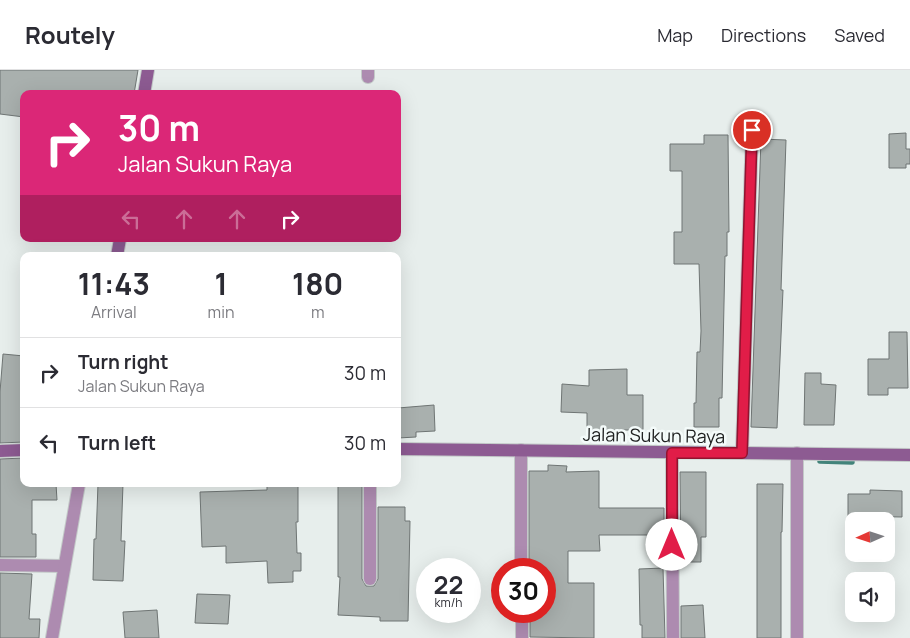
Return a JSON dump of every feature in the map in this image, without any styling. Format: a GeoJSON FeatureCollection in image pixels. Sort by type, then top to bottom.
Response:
{"type":"FeatureCollection","features":[{"type":"Feature","properties":{"kind":"street"},"geometry":{"type":"LineString","coordinates":[[145,90],[148,70]]}},
{"type":"Feature","properties":{"kind":"street"},"geometry":{"type":"LineString","coordinates":[[742,453],[752,130]]}},
{"type":"Feature","properties":{"kind":"street","name":"Jalan Sukun Raya"},"geometry":{"type":"LineString","coordinates":[[401,449],[910,455]]}},
{"type":"Feature","properties":{"kind":"street"},"geometry":{"type":"LineString","coordinates":[[0,451],[20,450]]}},
{"type":"Feature","properties":{"kind":"street"},"geometry":{"type":"LineString","coordinates":[[521,450],[522,558]]}},
{"type":"Feature","properties":{"kind":"street"},"geometry":{"type":"LineString","coordinates":[[672,453],[673,638]]}},
{"type":"Feature","properties":{"kind":"street"},"geometry":{"type":"LineString","coordinates":[[797,453],[797,638]]}},
{"type":"Feature","properties":{"kind":"street"},"geometry":{"type":"LineString","coordinates":[[52,638],[77,487]]}},
{"type":"Feature","properties":{"kind":"street"},"geometry":{"type":"LineString","coordinates":[[370,487],[370,578]]}},
{"type":"Feature","properties":{"kind":"street"},"geometry":{"type":"LineString","coordinates":[[0,565],[64,566]]}},
{"type":"Feature","properties":{"kind":"street"},"geometry":{"type":"LineString","coordinates":[[522,623],[522,638]]}},
{"type":"Feature","properties":{"kind":"building"},"geometry":{"type":"Polygon","coordinates":[[[0,70],[138,70],[135,90],[20,90],[20,116],[0,114],[0,70]]]}},
{"type":"Feature","properties":{"kind":"building"},"geometry":{"type":"Polygon","coordinates":[[[906,133],[906,149],[910,149],[910,164],[906,164],[906,168],[889,168],[889,134],[906,133]]]}},
{"type":"Feature","properties":{"kind":"building"},"geometry":{"type":"Polygon","coordinates":[[[704,135],[728,135],[729,232],[727,232],[727,256],[725,256],[722,398],[719,398],[719,427],[694,427],[697,352],[700,352],[701,331],[699,264],[674,264],[674,232],[682,232],[682,171],[670,171],[670,144],[704,144],[704,135]]]}},
{"type":"Feature","properties":{"kind":"building"},"geometry":{"type":"Polygon","coordinates":[[[761,139],[786,140],[781,290],[783,290],[777,428],[751,427],[761,139]]]}},
{"type":"Feature","properties":{"kind":"building"},"geometry":{"type":"Polygon","coordinates":[[[889,332],[907,332],[908,388],[888,388],[888,395],[868,395],[868,359],[889,359],[889,332]]]}},
{"type":"Feature","properties":{"kind":"building"},"geometry":{"type":"Polygon","coordinates":[[[3,354],[20,356],[20,442],[0,443],[0,392],[3,354]]]}},
{"type":"Feature","properties":{"kind":"building"},"geometry":{"type":"Polygon","coordinates":[[[627,369],[627,395],[643,395],[643,430],[614,430],[614,434],[587,434],[587,413],[561,412],[562,384],[589,386],[589,370],[627,369]]]}},
{"type":"Feature","properties":{"kind":"building"},"geometry":{"type":"Polygon","coordinates":[[[805,373],[821,373],[821,384],[836,385],[834,425],[804,425],[805,373]]]}},
{"type":"Feature","properties":{"kind":"building"},"geometry":{"type":"Polygon","coordinates":[[[434,405],[435,431],[416,432],[416,437],[401,438],[401,408],[434,405]]]}},
{"type":"Feature","properties":{"kind":"building"},"geometry":{"type":"Polygon","coordinates":[[[20,458],[20,487],[56,487],[57,500],[32,500],[32,534],[36,534],[36,557],[0,557],[0,459],[20,458]]]}},
{"type":"Feature","properties":{"kind":"building"},"geometry":{"type":"Polygon","coordinates":[[[548,465],[567,466],[566,472],[599,471],[599,508],[664,508],[664,535],[599,535],[600,551],[568,551],[568,583],[594,583],[594,638],[530,637],[530,623],[556,623],[556,558],[529,558],[529,471],[548,471],[548,465]]]}},
{"type":"Feature","properties":{"kind":"building"},"geometry":{"type":"Polygon","coordinates":[[[680,472],[706,472],[706,537],[701,537],[701,562],[681,562],[680,472]]]}},
{"type":"Feature","properties":{"kind":"building"},"geometry":{"type":"Polygon","coordinates":[[[757,484],[783,484],[781,638],[757,638],[757,484]]]}},
{"type":"Feature","properties":{"kind":"building"},"geometry":{"type":"Polygon","coordinates":[[[98,487],[123,487],[121,541],[125,541],[123,581],[93,580],[94,539],[96,539],[98,487]]]}},
{"type":"Feature","properties":{"kind":"building"},"geometry":{"type":"Polygon","coordinates":[[[267,487],[298,487],[297,553],[301,553],[301,571],[293,571],[293,582],[268,583],[267,561],[226,563],[226,546],[202,547],[200,492],[267,490],[267,487]]]}},
{"type":"Feature","properties":{"kind":"building"},"geometry":{"type":"Polygon","coordinates":[[[338,487],[362,487],[362,579],[366,586],[374,586],[378,579],[378,507],[405,507],[405,521],[410,521],[408,621],[380,621],[380,617],[338,615],[340,577],[338,577],[338,487]]]}},
{"type":"Feature","properties":{"kind":"building"},"geometry":{"type":"Polygon","coordinates":[[[870,490],[902,491],[902,517],[895,517],[895,512],[848,512],[848,494],[870,494],[870,490]]]}},
{"type":"Feature","properties":{"kind":"building"},"geometry":{"type":"Polygon","coordinates":[[[663,568],[665,638],[642,638],[639,569],[663,568]]]}},
{"type":"Feature","properties":{"kind":"building"},"geometry":{"type":"Polygon","coordinates":[[[0,573],[32,574],[29,619],[40,619],[39,638],[0,638],[0,573]]]}},
{"type":"Feature","properties":{"kind":"building"},"geometry":{"type":"Polygon","coordinates":[[[197,594],[230,595],[228,624],[195,623],[197,594]]]}},
{"type":"Feature","properties":{"kind":"building"},"geometry":{"type":"Polygon","coordinates":[[[703,605],[705,638],[681,638],[681,606],[703,605]]]}},
{"type":"Feature","properties":{"kind":"building"},"geometry":{"type":"Polygon","coordinates":[[[157,610],[159,638],[125,638],[123,612],[157,610]]]}},
{"type":"Feature","properties":{"kind":"waterway"},"geometry":{"type":"LineString","coordinates":[[820,461],[852,462]]}},
{"type":"Feature","properties":{"kind":"route"},"geometry":{"type":"LineString","coordinates":[[672,545],[672,453],[742,453],[752,130]]}}]}
